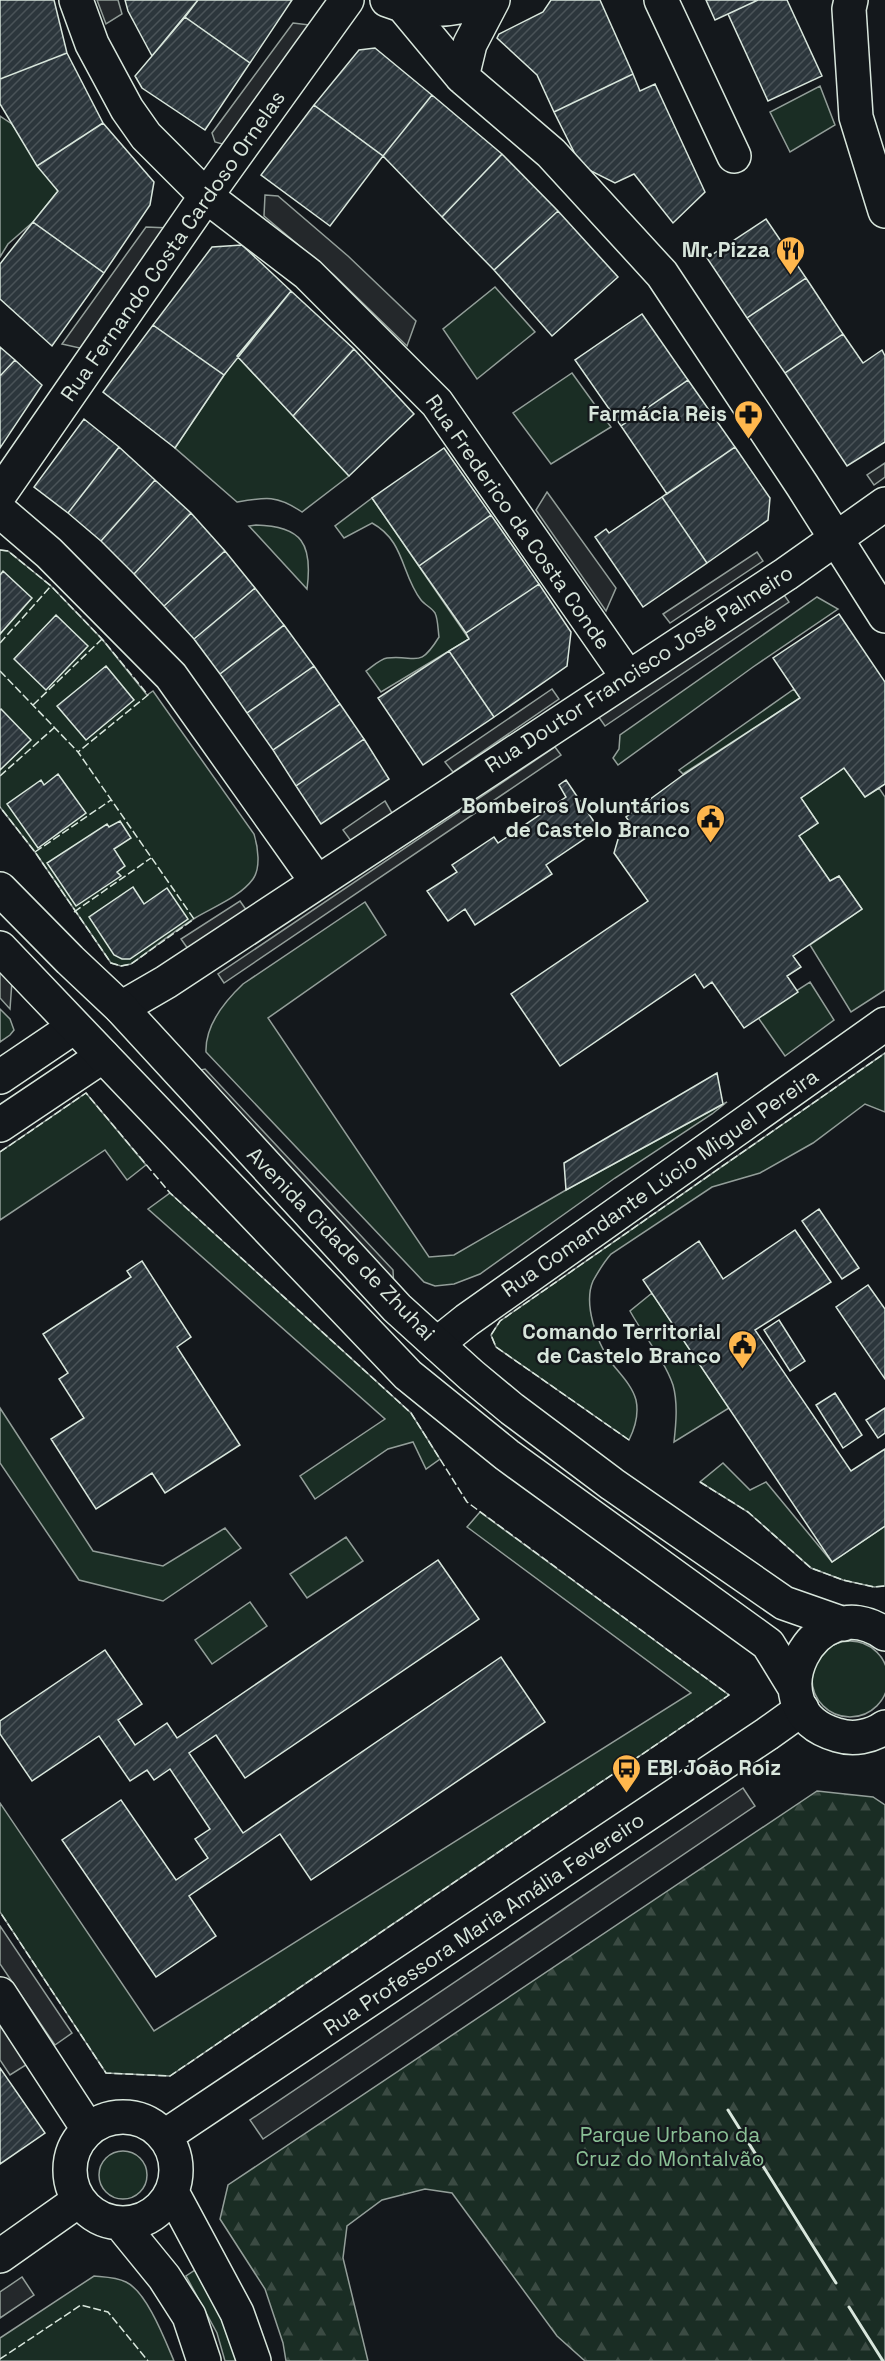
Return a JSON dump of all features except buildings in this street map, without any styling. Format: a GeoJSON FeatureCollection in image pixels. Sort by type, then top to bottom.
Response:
{"type":"FeatureCollection","features":[{"type":"Feature","properties":{"kind":"street","name":"Rua Frederico da Costa Conde"},"geometry":{"type":"LineString","coordinates":[[76,0],[92,44],[128,109],[146,136],[206,196],[308,274],[437,403],[627,676]]}},
{"type":"Feature","properties":{"kind":"street","name":"Rua Fernando Costa Cardoso Ornelas"},"geometry":{"type":"LineString","coordinates":[[0,494],[206,196],[347,0]]}},
{"type":"Feature","properties":{"kind":"street"},"geometry":{"type":"LineString","coordinates":[[395,3],[435,10],[468,6],[481,0]]}},
{"type":"Feature","properties":{"kind":"street"},"geometry":{"type":"LineString","coordinates":[[462,77],[470,44],[494,0]]}},
{"type":"Feature","properties":{"kind":"street"},"geometry":{"type":"LineString","coordinates":[[661,0],[734,156]]}},
{"type":"Feature","properties":{"kind":"street"},"geometry":{"type":"LineString","coordinates":[[395,3],[462,77],[552,153],[662,274],[885,616]]}},
{"type":"Feature","properties":{"kind":"street"},"geometry":{"type":"LineString","coordinates":[[848,3],[856,117],[885,212]]}},
{"type":"Feature","properties":{"kind":"street","name":"Rua Doutor Francisco José Palmeiro"},"geometry":{"type":"LineString","coordinates":[[121,1008],[166,982],[627,676],[786,574],[885,504]]}},
{"type":"Feature","properties":{"kind":"street"},"geometry":{"type":"LineString","coordinates":[[0,511],[49,553],[171,676],[317,882]]}},
{"type":"Feature","properties":{"kind":"street","name":"Avenida Cidade de Zhuhai"},"geometry":{"type":"LineString","coordinates":[[0,889],[121,1008],[397,1308],[512,1409],[612,1484],[784,1603],[870,1626]]}},
{"type":"Feature","properties":{"kind":"street","name":"Avenida Cidade de Zhuhai"},"geometry":{"type":"LineString","coordinates":[[0,948],[408,1375],[507,1455],[768,1644],[814,1723],[829,1733],[846,1738],[864,1737],[884,1730]]}},
{"type":"Feature","properties":{"kind":"street","name":"Rua Comandante Lúcio Miguel Pereira"},"geometry":{"type":"LineString","coordinates":[[437,1344],[467,1320],[885,1024]]}},
{"type":"Feature","properties":{"kind":"street"},"geometry":{"type":"LineString","coordinates":[[0,1077],[74,1027]]}},
{"type":"Feature","properties":{"kind":"street"},"geometry":{"type":"LineString","coordinates":[[0,1125],[103,1056]]}},
{"type":"Feature","properties":{"kind":"street"},"geometry":{"type":"LineString","coordinates":[[798,1699],[795,1670],[801,1653],[812,1640],[827,1629],[870,1626]]}},
{"type":"Feature","properties":{"kind":"street","name":"Rua Professora Maria Amália Fevereiro"},"geometry":{"type":"LineString","coordinates":[[165,2136],[767,1734],[798,1699]]}},
{"type":"Feature","properties":{"kind":"street"},"geometry":{"type":"LineString","coordinates":[[0,1995],[88,2129]]}},
{"type":"Feature","properties":{"kind":"street"},"geometry":{"type":"LineString","coordinates":[[120,2116],[136,2118],[152,2124],[165,2136],[172,2148],[176,2163],[176,2178],[172,2192],[163,2206],[150,2216],[136,2222],[120,2223],[102,2219],[78,2201],[70,2178],[70,2160],[76,2142],[88,2129],[103,2120],[120,2116]]}},
{"type":"Feature","properties":{"kind":"street"},"geometry":{"type":"LineString","coordinates":[[172,2192],[237,2313],[254,2361]]}},
{"type":"Feature","properties":{"kind":"street"},"geometry":{"type":"LineString","coordinates":[[0,2256],[78,2201]]}},
{"type":"Feature","properties":{"kind":"street"},"geometry":{"type":"LineString","coordinates":[[120,2223],[164,2277],[189,2316],[204,2361]]}},
{"type":"Feature","properties":{"kind":"green space"},"geometry":{"type":"Polygon","coordinates":[[[820,86],[835,125],[790,152],[770,112],[820,86]]]}},
{"type":"Feature","properties":{"kind":"green space"},"geometry":{"type":"Polygon","coordinates":[[[0,116],[12,124],[58,191],[33,222],[8,244],[0,257],[0,116]]]}},
{"type":"Feature","properties":{"kind":"green space"},"geometry":{"type":"Polygon","coordinates":[[[495,287],[535,332],[477,379],[443,329],[495,287]]]}},
{"type":"Feature","properties":{"kind":"green space"},"geometry":{"type":"Polygon","coordinates":[[[237,356],[349,476],[302,512],[278,500],[256,499],[237,502],[175,448],[237,356]]]}},
{"type":"Feature","properties":{"kind":"green space"},"geometry":{"type":"Polygon","coordinates":[[[572,373],[611,427],[551,464],[513,413],[572,373]]]}},
{"type":"Feature","properties":{"kind":"green space"},"geometry":{"type":"Polygon","coordinates":[[[372,498],[469,639],[381,692],[366,671],[387,658],[421,658],[432,648],[439,637],[435,613],[421,600],[397,548],[383,530],[372,523],[344,538],[335,526],[372,498]]]}},
{"type":"Feature","properties":{"kind":"green space"},"geometry":{"type":"Polygon","coordinates":[[[249,526],[284,529],[301,540],[308,560],[307,589],[249,526]]]}},
{"type":"Feature","properties":{"kind":"green space"},"geometry":{"type":"Polygon","coordinates":[[[0,550],[8,551],[51,586],[102,639],[147,695],[153,691],[254,834],[258,863],[256,874],[248,885],[234,896],[187,923],[131,964],[121,966],[111,963],[35,852],[0,807],[0,550]]]}},
{"type":"Feature","properties":{"kind":"green space"},"geometry":{"type":"Polygon","coordinates":[[[817,597],[838,609],[753,667],[618,765],[613,758],[619,749],[620,735],[817,597]]]}},
{"type":"Feature","properties":{"kind":"green space"},"geometry":{"type":"Polygon","coordinates":[[[794,689],[800,698],[683,774],[679,770],[794,689]]]}},
{"type":"Feature","properties":{"kind":"green space"},"geometry":{"type":"Polygon","coordinates":[[[844,768],[865,797],[879,788],[885,797],[885,990],[851,1012],[810,945],[862,909],[839,876],[830,881],[799,836],[818,823],[801,798],[844,768]]]}},
{"type":"Feature","properties":{"kind":"green space"},"geometry":{"type":"Polygon","coordinates":[[[365,902],[386,935],[268,1018],[429,1257],[454,1255],[566,1190],[727,1102],[480,1274],[454,1284],[435,1286],[424,1282],[206,1052],[209,1033],[217,1015],[243,984],[365,902]]]}},
{"type":"Feature","properties":{"kind":"green space"},"geometry":{"type":"Polygon","coordinates":[[[810,982],[834,1020],[785,1056],[757,1016],[810,982]]]}},
{"type":"Feature","properties":{"kind":"green space"},"geometry":{"type":"Polygon","coordinates":[[[0,1009],[10,1019],[14,1030],[0,1042],[0,1009]]]}},
{"type":"Feature","properties":{"kind":"green space"},"geometry":{"type":"Polygon","coordinates":[[[885,1053],[885,1112],[865,1104],[813,1143],[760,1173],[712,1187],[611,1254],[601,1267],[590,1290],[591,1311],[596,1333],[605,1353],[628,1384],[636,1400],[636,1421],[629,1440],[496,1347],[491,1335],[500,1321],[885,1053]]]}},
{"type":"Feature","properties":{"kind":"green space"},"geometry":{"type":"Polygon","coordinates":[[[86,1093],[146,1165],[127,1180],[105,1150],[0,1220],[0,1152],[86,1093]]]}},
{"type":"Feature","properties":{"kind":"green space"},"geometry":{"type":"Polygon","coordinates":[[[170,1193],[411,1413],[440,1459],[426,1469],[413,1442],[388,1449],[315,1499],[300,1476],[385,1419],[148,1209],[170,1193]]]}},
{"type":"Feature","properties":{"kind":"green space"},"geometry":{"type":"Polygon","coordinates":[[[652,1293],[729,1408],[674,1442],[676,1406],[673,1385],[630,1311],[652,1293]]]}},
{"type":"Feature","properties":{"kind":"green space"},"geometry":{"type":"Polygon","coordinates":[[[0,1408],[93,1551],[163,1566],[225,1528],[241,1548],[163,1601],[79,1580],[0,1463],[0,1408]]]}},
{"type":"Feature","properties":{"kind":"green space"},"geometry":{"type":"Polygon","coordinates":[[[723,1463],[750,1490],[766,1482],[832,1562],[885,1526],[885,1586],[874,1587],[843,1580],[811,1568],[748,1512],[700,1482],[723,1463]]]}},
{"type":"Feature","properties":{"kind":"green space"},"geometry":{"type":"Polygon","coordinates":[[[480,1512],[729,1695],[170,2076],[106,2073],[0,1912],[0,1803],[154,2031],[691,1693],[467,1527],[480,1512]]]}},
{"type":"Feature","properties":{"kind":"green space"},"geometry":{"type":"Polygon","coordinates":[[[346,1537],[363,1561],[307,1598],[290,1574],[346,1537]]]}},
{"type":"Feature","properties":{"kind":"green space"},"geometry":{"type":"Polygon","coordinates":[[[250,1602],[267,1626],[212,1664],[195,1640],[250,1602]]]}},
{"type":"Feature","properties":{"kind":"green space"},"geometry":{"type":"Polygon","coordinates":[[[843,1641],[857,1641],[871,1647],[882,1658],[888,1672],[885,1694],[877,1706],[857,1717],[843,1717],[829,1711],[818,1700],[812,1686],[812,1672],[818,1658],[829,1647],[843,1641]]]}},
{"type":"Feature","properties":{"kind":"green space","name":"Parque Urbano da Cruz do Montalvão"},"geometry":{"type":"Polygon","coordinates":[[[817,1791],[873,1797],[885,1805],[885,2361],[585,2361],[557,2336],[452,2193],[425,2189],[382,2200],[347,2226],[343,2258],[368,2361],[286,2361],[283,2343],[265,2289],[220,2219],[228,2185],[817,1791]]]}},
{"type":"Feature","properties":{"kind":"green space"},"geometry":{"type":"Polygon","coordinates":[[[118,2151],[128,2151],[143,2161],[147,2175],[146,2184],[137,2195],[128,2199],[118,2199],[103,2189],[99,2180],[99,2170],[109,2155],[118,2151]]]}},
{"type":"Feature","properties":{"kind":"green space"},"geometry":{"type":"Polygon","coordinates":[[[195,2270],[227,2329],[236,2361],[225,2361],[217,2333],[186,2276],[195,2270]]]}},
{"type":"Feature","properties":{"kind":"green space"},"geometry":{"type":"Polygon","coordinates":[[[94,2276],[118,2279],[134,2287],[154,2317],[174,2361],[0,2361],[0,2338],[94,2276]]]}},
{"type":"Feature","properties":{"kind":"shaded area"},"geometry":{"type":"Polygon","coordinates":[[[97,0],[118,0],[122,14],[106,24],[97,0]]]}},
{"type":"Feature","properties":{"kind":"shaded area"},"geometry":{"type":"Polygon","coordinates":[[[293,23],[318,26],[233,147],[215,142],[212,133],[293,23]]]}},
{"type":"Feature","properties":{"kind":"shaded area"},"geometry":{"type":"Polygon","coordinates":[[[265,195],[278,196],[348,256],[416,321],[407,346],[334,275],[264,216],[265,195]]]}},
{"type":"Feature","properties":{"kind":"shaded area"},"geometry":{"type":"Polygon","coordinates":[[[146,227],[169,228],[84,349],[62,344],[146,227]]]}},
{"type":"Feature","properties":{"kind":"shaded area"},"geometry":{"type":"Polygon","coordinates":[[[885,463],[885,477],[874,485],[867,475],[885,463]]]}},
{"type":"Feature","properties":{"kind":"shaded area"},"geometry":{"type":"Polygon","coordinates":[[[547,492],[616,588],[606,611],[536,510],[547,492]]]}},
{"type":"Feature","properties":{"kind":"shaded area"},"geometry":{"type":"Polygon","coordinates":[[[757,552],[763,561],[670,623],[663,614],[757,552]]]}},
{"type":"Feature","properties":{"kind":"shaded area"},"geometry":{"type":"Polygon","coordinates":[[[782,592],[789,602],[605,726],[598,716],[782,592]]]}},
{"type":"Feature","properties":{"kind":"shaded area"},"geometry":{"type":"Polygon","coordinates":[[[552,689],[559,699],[453,772],[445,762],[552,689]]]}},
{"type":"Feature","properties":{"kind":"shaded area"},"geometry":{"type":"Polygon","coordinates":[[[555,747],[561,755],[224,983],[218,974],[555,747]]]}},
{"type":"Feature","properties":{"kind":"shaded area"},"geometry":{"type":"Polygon","coordinates":[[[385,801],[392,813],[351,841],[343,830],[385,801]]]}},
{"type":"Feature","properties":{"kind":"shaded area"},"geometry":{"type":"Polygon","coordinates":[[[240,901],[247,911],[188,949],[181,939],[240,901]]]}},
{"type":"Feature","properties":{"kind":"shaded area"},"geometry":{"type":"Polygon","coordinates":[[[0,969],[12,981],[10,1009],[0,998],[0,969]]]}},
{"type":"Feature","properties":{"kind":"shaded area"},"geometry":{"type":"Polygon","coordinates":[[[205,1069],[393,1270],[394,1291],[188,1073],[205,1069]]]}},
{"type":"Feature","properties":{"kind":"shaded area"},"geometry":{"type":"Polygon","coordinates":[[[743,1788],[755,1806],[263,2139],[250,2120],[743,1788]]]}},
{"type":"Feature","properties":{"kind":"shaded area"},"geometry":{"type":"Polygon","coordinates":[[[0,1926],[72,2033],[55,2045],[0,1964],[0,1926]]]}},
{"type":"Feature","properties":{"kind":"shaded area"},"geometry":{"type":"Polygon","coordinates":[[[0,2020],[29,2063],[10,2075],[0,2060],[0,2020]]]}},
{"type":"Feature","properties":{"kind":"shaded area"},"geometry":{"type":"Polygon","coordinates":[[[22,2277],[34,2295],[0,2318],[0,2292],[22,2277]]]}},
{"type":"Feature","properties":{"kind":"fence"},"geometry":{"type":"LineString","coordinates":[[0,550],[8,551],[51,586],[102,639],[148,695],[78,752],[194,919],[131,964],[121,966],[111,963],[35,852],[0,807]]}},
{"type":"Feature","properties":{"kind":"fence"},"geometry":{"type":"LineString","coordinates":[[0,643],[51,586]]}},
{"type":"Feature","properties":{"kind":"fence"},"geometry":{"type":"LineString","coordinates":[[33,705],[102,639]]}},
{"type":"Feature","properties":{"kind":"fence"},"geometry":{"type":"LineString","coordinates":[[0,671],[78,752]]}},
{"type":"Feature","properties":{"kind":"fence"},"geometry":{"type":"LineString","coordinates":[[0,776],[55,727]]}},
{"type":"Feature","properties":{"kind":"fence"},"geometry":{"type":"LineString","coordinates":[[35,852],[111,800]]}},
{"type":"Feature","properties":{"kind":"fence"},"geometry":{"type":"LineString","coordinates":[[74,912],[151,858]]}},
{"type":"Feature","properties":{"kind":"fence"},"geometry":{"type":"LineString","coordinates":[[629,1440],[496,1347],[491,1335],[500,1321],[885,1053]]}},
{"type":"Feature","properties":{"kind":"fence"},"geometry":{"type":"LineString","coordinates":[[0,1152],[86,1093],[170,1193],[411,1413],[467,1502],[729,1695],[170,2076],[106,2073],[0,1912]]}},
{"type":"Feature","properties":{"kind":"fence"},"geometry":{"type":"LineString","coordinates":[[700,1482],[748,1512],[811,1568],[843,1580],[874,1587],[885,1586]]}},
{"type":"Feature","properties":{"kind":"fence"},"geometry":{"type":"LineString","coordinates":[[0,2359],[81,2305],[108,2312],[148,2361]]}},
{"type":"Feature","properties":{"kind":"wall"},"geometry":{"type":"LineString","coordinates":[[728,2110],[836,2283]]}},
{"type":"Feature","properties":{"kind":"wall"},"geometry":{"type":"LineString","coordinates":[[849,2307],[883,2361]]}},
{"type":"Feature","properties":{"kind":"place","name":"Mr. Pizza"},"geometry":{"type":"Point","coordinates":[791,276]}},
{"type":"Feature","properties":{"kind":"place","name":"Farmácia Reis"},"geometry":{"type":"Point","coordinates":[748,440]}},
{"type":"Feature","properties":{"kind":"place","name":"Bombeiros Voluntários de Castelo Branco"},"geometry":{"type":"Point","coordinates":[711,844]}},
{"type":"Feature","properties":{"kind":"place","name":"Comando Territorial de Castelo Branco"},"geometry":{"type":"Point","coordinates":[742,1370]}},
{"type":"Feature","properties":{"kind":"place","name":"EBI João Roiz"},"geometry":{"type":"Point","coordinates":[626,1794]}}]}
